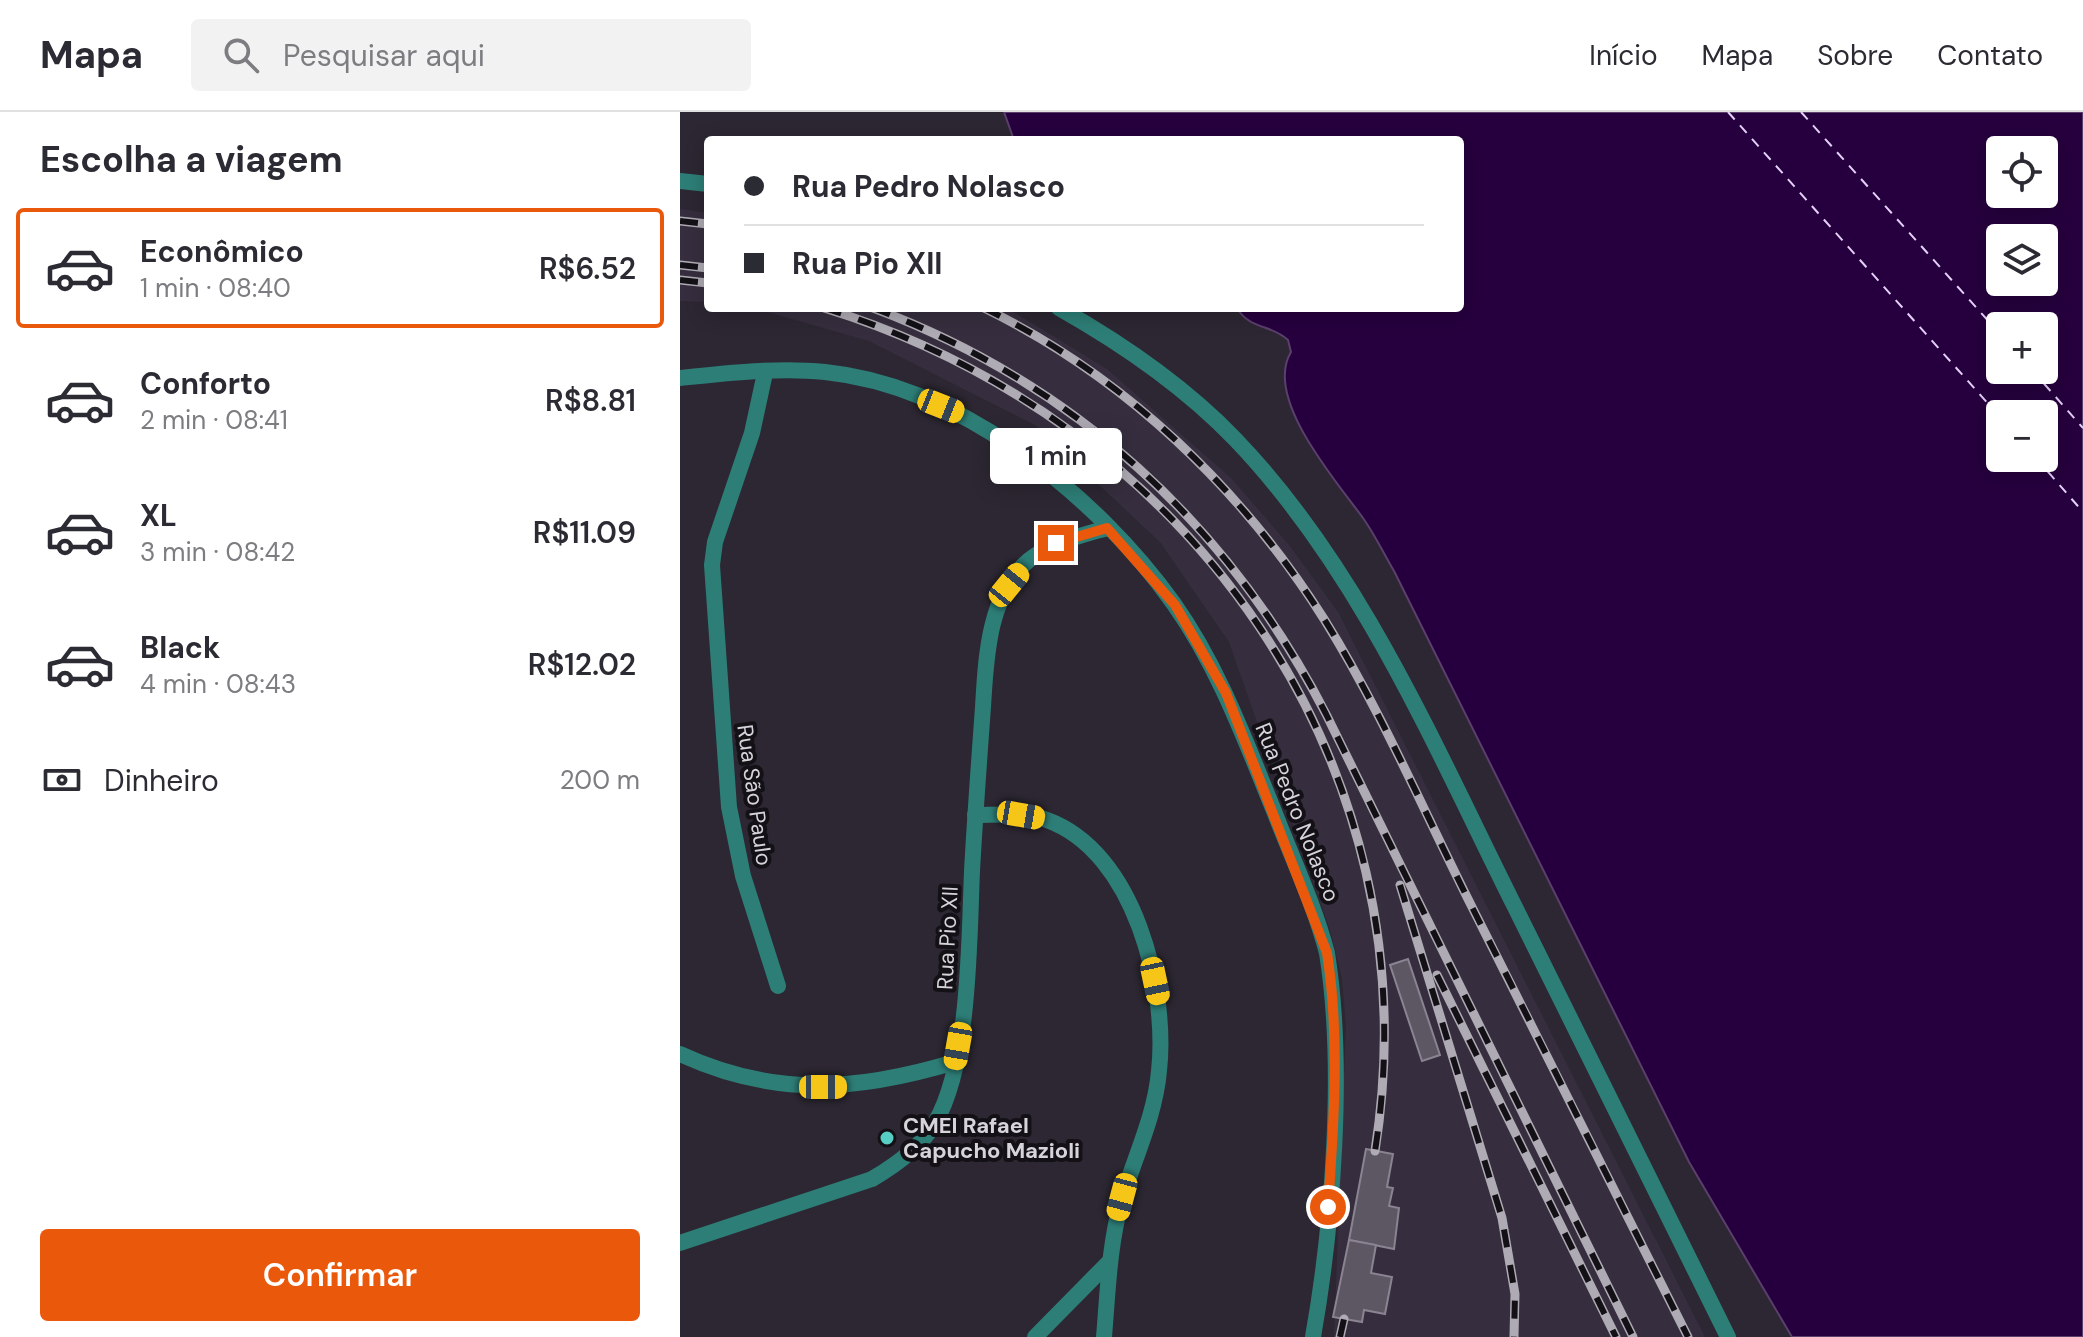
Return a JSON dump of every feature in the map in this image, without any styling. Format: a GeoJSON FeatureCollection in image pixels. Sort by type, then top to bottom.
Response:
{"type":"FeatureCollection","features":[{"type":"Feature","properties":{"kind":"street"},"geometry":{"type":"LineString","coordinates":[[680,181],[704,184]]}},
{"type":"Feature","properties":{"kind":"street"},"geometry":{"type":"LineString","coordinates":[[1065,312],[1128,352],[1232,436],[1295,509],[1359,608],[1398,677],[1728,1337]]}},
{"type":"Feature","properties":{"kind":"street","name":"Rua Pedro Nolasco"},"geometry":{"type":"LineString","coordinates":[[680,378],[825,371],[864,380],[969,418],[1019,451],[1107,528],[1175,605],[1226,693],[1327,953],[1332,986],[1332,1159],[1325,1255],[1313,1337]]}},
{"type":"Feature","properties":{"kind":"street","name":"Rua São Paulo"},"geometry":{"type":"LineString","coordinates":[[765,373],[752,433],[715,542],[712,565],[729,807],[743,876],[778,986]]}},
{"type":"Feature","properties":{"kind":"street","name":"Rua Pio XII"},"geometry":{"type":"LineString","coordinates":[[680,1243],[845,1190],[897,1164],[935,1123],[955,1062],[966,1003],[975,815],[994,617],[1009,585],[1028,561],[1056,543],[1107,528]]}},
{"type":"Feature","properties":{"kind":"street"},"geometry":{"type":"LineString","coordinates":[[975,815],[1047,820],[1094,853],[1114,876],[1152,963],[1161,1024],[1159,1074],[1150,1119],[1122,1197],[1108,1263],[1104,1337]]}},
{"type":"Feature","properties":{"kind":"street"},"geometry":{"type":"LineString","coordinates":[[680,1054],[699,1063],[766,1081],[804,1087],[876,1083],[955,1062]]}},
{"type":"Feature","properties":{"kind":"street"},"geometry":{"type":"LineString","coordinates":[[680,1062],[699,1063]]}},
{"type":"Feature","properties":{"kind":"street"},"geometry":{"type":"LineString","coordinates":[[1035,1337],[1108,1263]]}},
{"type":"Feature","properties":{"kind":"shaded area"},"geometry":{"type":"Polygon","coordinates":[[[1004,112],[2083,112],[2083,1337],[1792,1337],[1689,1162],[1394,571],[1367,524],[1307,439],[1287,392],[1285,371],[1291,352],[1288,340],[1248,320],[1240,312],[1464,312],[1464,136],[1013,136],[1004,112]]]}},
{"type":"Feature","properties":{"kind":"shaded area"},"geometry":{"type":"Polygon","coordinates":[[[680,209],[704,212],[704,302],[680,301],[680,209]]]}},
{"type":"Feature","properties":{"kind":"shaded area"},"geometry":{"type":"Polygon","coordinates":[[[767,312],[1014,312],[1107,369],[1232,479],[1289,545],[1338,612],[1705,1337],[1334,1337],[1346,1026],[1342,978],[1330,930],[1229,642],[1160,542],[1035,425],[869,341],[767,312]]]}},
{"type":"Feature","properties":{"kind":"building"},"geometry":{"type":"Polygon","coordinates":[[[1408,959],[1440,1055],[1422,1061],[1390,965],[1408,959]]]}},
{"type":"Feature","properties":{"kind":"building"},"geometry":{"type":"Polygon","coordinates":[[[1366,1149],[1393,1154],[1387,1187],[1393,1188],[1389,1206],[1399,1208],[1394,1249],[1349,1240],[1366,1149]]]}},
{"type":"Feature","properties":{"kind":"building"},"geometry":{"type":"Polygon","coordinates":[[[1349,1240],[1376,1245],[1371,1273],[1392,1277],[1385,1314],[1364,1310],[1362,1322],[1333,1317],[1349,1240]]]}},
{"type":"Feature","properties":{"kind":"ferry route"},"geometry":{"type":"LineString","coordinates":[[1728,112],[1986,401]]}},
{"type":"Feature","properties":{"kind":"ferry route"},"geometry":{"type":"LineString","coordinates":[[1801,112],[1986,318]]}},
{"type":"Feature","properties":{"kind":"ferry route"},"geometry":{"type":"LineString","coordinates":[[2044,384],[2083,428]]}},
{"type":"Feature","properties":{"kind":"ferry route"},"geometry":{"type":"LineString","coordinates":[[2048,472],[2083,512]]}},
{"type":"Feature","properties":{"kind":"railway"},"geometry":{"type":"LineString","coordinates":[[680,221],[704,224]]}},
{"type":"Feature","properties":{"kind":"railway"},"geometry":{"type":"LineString","coordinates":[[680,265],[704,268]]}},
{"type":"Feature","properties":{"kind":"railway"},"geometry":{"type":"LineString","coordinates":[[680,280],[704,283]]}},
{"type":"Feature","properties":{"kind":"railway"},"geometry":{"type":"LineString","coordinates":[[834,312],[955,361],[1073,433],[1175,522],[1259,627],[1324,744],[1366,872],[1384,1009],[1375,1151]]}},
{"type":"Feature","properties":{"kind":"railway"},"geometry":{"type":"LineString","coordinates":[[882,312],[946,339],[1015,376],[1079,419],[1138,468],[1193,522],[1242,581],[1287,645],[1326,714],[1633,1337]]}},
{"type":"Feature","properties":{"kind":"railway"},"geometry":{"type":"LineString","coordinates":[[991,312],[1085,367],[1175,440],[1256,525],[1324,619],[1383,725],[1688,1337]]}},
{"type":"Feature","properties":{"kind":"railway"},"geometry":{"type":"LineString","coordinates":[[1400,885],[1502,1218],[1515,1294],[1514,1337]]}},
{"type":"Feature","properties":{"kind":"railway"},"geometry":{"type":"LineString","coordinates":[[1437,975],[1616,1337]]}},
{"type":"Feature","properties":{"kind":"railway"},"geometry":{"type":"LineString","coordinates":[[1340,1337],[1344,1319]]}},
{"type":"Feature","properties":{"kind":"place","name":"CMEI Rafael Capucho Mazioli"},"geometry":{"type":"Point","coordinates":[887,1138]}},
{"type":"Feature","properties":{"kind":"route"},"geometry":{"type":"LineString","coordinates":[[1056,543],[1107,528],[1175,605],[1226,693],[1237,719],[1320,926],[1327,953],[1332,986],[1334,1069],[1328,1207]]}}]}
